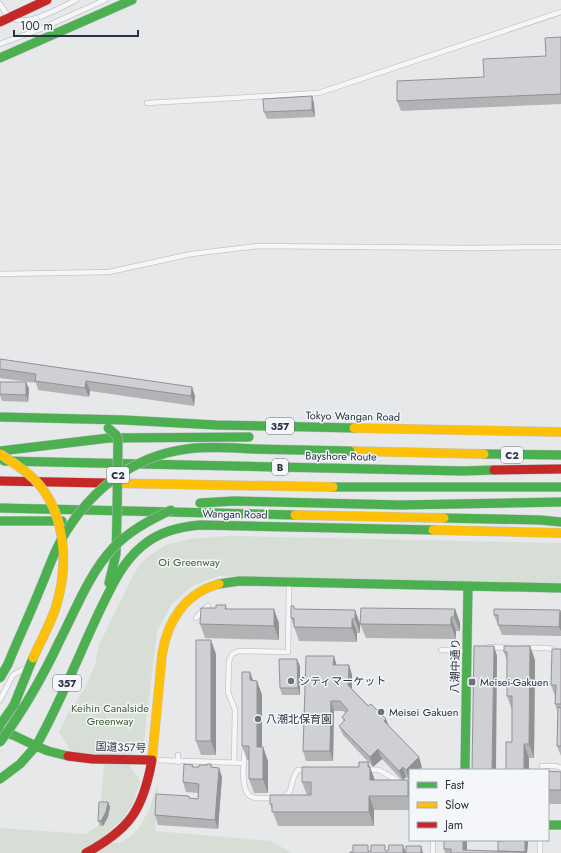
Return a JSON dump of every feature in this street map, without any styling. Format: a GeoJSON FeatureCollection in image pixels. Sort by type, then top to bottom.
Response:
{"type":"FeatureCollection","features":[{"type":"Feature","properties":{"kind":"main road"},"geometry":{"type":"LineString","coordinates":[[0,22],[47,0]]}},
{"type":"Feature","properties":{"kind":"main road"},"geometry":{"type":"LineString","coordinates":[[0,58],[132,0]]}},
{"type":"Feature","properties":{"kind":"main road"},"geometry":{"type":"LineString","coordinates":[[0,418],[32,424],[103,426],[108,428],[116,435],[118,439],[120,520],[116,554],[108,587],[96,619]]}},
{"type":"Feature","properties":{"kind":"main road","name":"Tokyo Wangan Road"},"geometry":{"type":"LineString","coordinates":[[0,418],[124,420],[216,425],[561,432]]}},
{"type":"Feature","properties":{"kind":"main road"},"geometry":{"type":"LineString","coordinates":[[335,437],[360,435],[397,429]]}},
{"type":"Feature","properties":{"kind":"main road"},"geometry":{"type":"LineString","coordinates":[[0,452],[44,444],[109,438],[260,437]]}},
{"type":"Feature","properties":{"kind":"main road"},"geometry":{"type":"LineString","coordinates":[[463,454],[521,447],[554,446]]}},
{"type":"Feature","properties":{"kind":"main road","name":"C2"},"geometry":{"type":"LineString","coordinates":[[0,678],[8,664],[54,555],[68,529],[91,498],[108,482],[131,466],[157,456],[187,449],[218,448],[561,455]]}},
{"type":"Feature","properties":{"kind":"main road"},"geometry":{"type":"LineString","coordinates":[[0,452],[26,471],[44,492],[53,507],[64,544],[63,574],[57,603],[14,705]]}},
{"type":"Feature","properties":{"kind":"main road","name":"Bayshore Route"},"geometry":{"type":"LineString","coordinates":[[0,461],[455,470],[561,469]]}},
{"type":"Feature","properties":{"kind":"main road","name":"B"},"geometry":{"type":"LineString","coordinates":[[0,481],[380,488],[561,487]]}},
{"type":"Feature","properties":{"kind":"main road"},"geometry":{"type":"LineString","coordinates":[[88,566],[101,551],[124,531],[152,516],[194,504],[220,501],[401,505],[561,502]]}},
{"type":"Feature","properties":{"kind":"main road"},"geometry":{"type":"LineString","coordinates":[[0,508],[540,520],[561,522]]}},
{"type":"Feature","properties":{"kind":"main road"},"geometry":{"type":"LineString","coordinates":[[0,742],[32,696],[86,588],[106,556],[130,533],[171,510]]}},
{"type":"Feature","properties":{"kind":"main road","name":"357"},"geometry":{"type":"LineString","coordinates":[[120,520],[185,522],[200,525]]}},
{"type":"Feature","properties":{"kind":"main road"},"geometry":{"type":"LineString","coordinates":[[0,521],[86,521]]}},
{"type":"Feature","properties":{"kind":"main road","name":"Wangan Road"},"geometry":{"type":"LineString","coordinates":[[0,779],[17,767],[27,757],[47,728],[115,580],[131,557],[141,546],[174,528],[200,525],[561,533]]}},
{"type":"Feature","properties":{"kind":"main road"},"geometry":{"type":"LineString","coordinates":[[152,760],[164,644],[169,627],[177,613],[194,596],[215,585],[233,582],[289,582],[561,588]]}},
{"type":"Feature","properties":{"kind":"main road","name":"八潮中通り"},"geometry":{"type":"LineString","coordinates":[[465,769],[470,648],[468,586]]}},
{"type":"Feature","properties":{"kind":"main road"},"geometry":{"type":"LineString","coordinates":[[0,725],[14,705],[66,605]]}},
{"type":"Feature","properties":{"kind":"main road","name":"国道357号"},"geometry":{"type":"LineString","coordinates":[[0,732],[13,735],[49,752],[70,757],[152,760],[145,794],[140,806],[129,823],[108,841],[86,853]]}},
{"type":"Feature","properties":{"kind":"main road"},"geometry":{"type":"LineString","coordinates":[[549,825],[561,825]]}},
{"type":"Feature","properties":{"kind":"lane"},"geometry":{"type":"LineString","coordinates":[[0,4],[9,17],[23,21],[32,20],[76,0]]}},
{"type":"Feature","properties":{"kind":"lane"},"geometry":{"type":"LineString","coordinates":[[0,44],[38,30],[105,0]]}},
{"type":"Feature","properties":{"kind":"lane"},"geometry":{"type":"LineString","coordinates":[[147,103],[319,94],[561,12]]}},
{"type":"Feature","properties":{"kind":"lane"},"geometry":{"type":"LineString","coordinates":[[0,274],[109,272],[191,254],[238,247],[258,246],[472,248],[561,247]]}},
{"type":"Feature","properties":{"kind":"lane"},"geometry":{"type":"LineString","coordinates":[[234,763],[235,710],[228,693],[229,661],[232,654],[239,651],[288,652],[289,582]]}},
{"type":"Feature","properties":{"kind":"lane"},"geometry":{"type":"LineString","coordinates":[[282,603],[289,603]]}},
{"type":"Feature","properties":{"kind":"lane"},"geometry":{"type":"LineString","coordinates":[[196,618],[208,606]]}},
{"type":"Feature","properties":{"kind":"lane"},"geometry":{"type":"LineString","coordinates":[[482,647],[512,648]]}},
{"type":"Feature","properties":{"kind":"lane"},"geometry":{"type":"LineString","coordinates":[[440,650],[470,648]]}},
{"type":"Feature","properties":{"kind":"lane"},"geometry":{"type":"LineString","coordinates":[[520,648],[549,648],[561,654]]}},
{"type":"Feature","properties":{"kind":"lane"},"geometry":{"type":"LineString","coordinates":[[0,700],[13,675],[30,665]]}},
{"type":"Feature","properties":{"kind":"lane"},"geometry":{"type":"LineString","coordinates":[[245,741],[244,788],[247,793],[253,797],[282,798],[287,796],[292,786],[292,778],[294,773],[298,770],[313,770]]}},
{"type":"Feature","properties":{"kind":"lane"},"geometry":{"type":"LineString","coordinates":[[178,755],[178,762]]}},
{"type":"Feature","properties":{"kind":"lane"},"geometry":{"type":"LineString","coordinates":[[152,760],[244,763]]}},
{"type":"Feature","properties":{"kind":"lane"},"geometry":{"type":"LineString","coordinates":[[542,769],[542,766],[556,766],[561,768]]}},
{"type":"Feature","properties":{"kind":"lane"},"geometry":{"type":"LineString","coordinates":[[357,769],[379,770],[400,782],[409,785]]}},
{"type":"Feature","properties":{"kind":"lane"},"geometry":{"type":"LineString","coordinates":[[433,841],[433,853]]}},
{"type":"Feature","properties":{"kind":"lane"},"geometry":{"type":"LineString","coordinates":[[540,841],[540,853]]}},
{"type":"Feature","properties":{"kind":"green space"},"geometry":{"type":"Polygon","coordinates":[[[228,536],[561,543],[561,584],[218,576],[192,586],[172,604],[157,631],[144,741],[132,752],[130,766],[140,781],[133,804],[123,819],[96,842],[121,843],[133,834],[139,828],[150,808],[156,787],[158,787],[155,831],[271,841],[292,853],[0,853],[0,828],[86,834],[99,825],[104,765],[71,751],[59,732],[71,708],[84,690],[95,665],[99,645],[139,565],[150,555],[168,544],[190,539],[228,536]]]}},
{"type":"Feature","properties":{"kind":"building"},"geometry":{"type":"Polygon","coordinates":[[[561,37],[561,94],[397,101],[397,81],[484,77],[483,59],[546,56],[545,38],[561,37]]]}},
{"type":"Feature","properties":{"kind":"building"},"geometry":{"type":"Polygon","coordinates":[[[312,96],[312,110],[264,112],[263,99],[312,96]]]}},
{"type":"Feature","properties":{"kind":"building"},"geometry":{"type":"Polygon","coordinates":[[[0,359],[192,387],[191,396],[86,381],[85,388],[35,381],[36,374],[0,369],[0,359]]]}},
{"type":"Feature","properties":{"kind":"building"},"geometry":{"type":"Polygon","coordinates":[[[0,382],[26,382],[26,395],[0,394],[0,382]]]}},
{"type":"Feature","properties":{"kind":"building"},"geometry":{"type":"Polygon","coordinates":[[[216,605],[226,605],[225,609],[274,609],[274,626],[200,624],[201,608],[216,608],[216,605]]]}},
{"type":"Feature","properties":{"kind":"building"},"geometry":{"type":"Polygon","coordinates":[[[291,606],[294,606],[294,609],[355,610],[355,619],[352,619],[352,628],[294,627],[294,618],[291,618],[291,606]]]}},
{"type":"Feature","properties":{"kind":"building"},"geometry":{"type":"Polygon","coordinates":[[[361,608],[455,609],[454,617],[451,617],[451,625],[360,624],[361,608]]]}},
{"type":"Feature","properties":{"kind":"building"},"geometry":{"type":"Polygon","coordinates":[[[494,609],[560,610],[559,627],[498,625],[498,615],[494,615],[494,609]]]}},
{"type":"Feature","properties":{"kind":"building"},"geometry":{"type":"Polygon","coordinates":[[[196,640],[211,640],[211,741],[196,741],[196,640]]]}},
{"type":"Feature","properties":{"kind":"building"},"geometry":{"type":"Polygon","coordinates":[[[474,646],[494,646],[492,769],[472,769],[474,646]]]}},
{"type":"Feature","properties":{"kind":"building"},"geometry":{"type":"Polygon","coordinates":[[[504,646],[530,646],[529,744],[524,744],[524,769],[506,769],[506,742],[512,742],[512,696],[507,696],[507,652],[504,652],[504,646]]]}},
{"type":"Feature","properties":{"kind":"building"},"geometry":{"type":"Polygon","coordinates":[[[552,649],[561,649],[561,704],[555,704],[556,685],[551,685],[552,649]]]}},
{"type":"Feature","properties":{"kind":"building"},"geometry":{"type":"Polygon","coordinates":[[[306,656],[334,656],[333,665],[349,665],[348,685],[368,706],[371,704],[386,719],[384,721],[419,757],[406,770],[403,767],[399,771],[378,749],[370,757],[339,726],[345,720],[342,717],[348,710],[340,701],[331,701],[330,751],[303,751],[306,656]]]}},
{"type":"Feature","properties":{"kind":"building","name":"シティマーケット"},"geometry":{"type":"Polygon","coordinates":[[[279,659],[297,659],[298,688],[280,688],[279,659]]]}},
{"type":"Feature","properties":{"kind":"building"},"geometry":{"type":"Polygon","coordinates":[[[242,672],[250,672],[250,680],[257,681],[257,747],[263,747],[263,779],[249,779],[249,746],[242,746],[242,672]]]}},
{"type":"Feature","properties":{"kind":"building"},"geometry":{"type":"Polygon","coordinates":[[[558,707],[561,708],[561,746],[557,746],[558,707]]]}},
{"type":"Feature","properties":{"kind":"building"},"geometry":{"type":"Polygon","coordinates":[[[359,762],[368,762],[368,767],[370,767],[370,780],[408,780],[408,796],[369,796],[369,812],[272,812],[270,795],[311,795],[311,782],[302,782],[302,767],[359,767],[359,762]]]}},
{"type":"Feature","properties":{"kind":"building"},"geometry":{"type":"Polygon","coordinates":[[[184,764],[193,765],[192,767],[199,767],[199,765],[211,764],[211,767],[219,768],[215,820],[155,815],[156,794],[189,796],[189,798],[198,799],[199,784],[183,782],[184,764]]]}},
{"type":"Feature","properties":{"kind":"building"},"geometry":{"type":"Polygon","coordinates":[[[549,771],[561,772],[561,790],[549,790],[549,771]]]}},
{"type":"Feature","properties":{"kind":"building"},"geometry":{"type":"Polygon","coordinates":[[[99,802],[108,802],[106,812],[101,821],[98,821],[99,802]]]}},
{"type":"Feature","properties":{"kind":"building"},"geometry":{"type":"Polygon","coordinates":[[[444,841],[463,841],[463,850],[526,853],[451,853],[451,849],[444,849],[444,841]]]}},
{"type":"Feature","properties":{"kind":"building"},"geometry":{"type":"Polygon","coordinates":[[[498,841],[525,841],[525,852],[498,851],[498,841]]]}},
{"type":"Feature","properties":{"kind":"building"},"geometry":{"type":"Polygon","coordinates":[[[353,845],[368,845],[368,851],[371,851],[371,845],[385,845],[385,851],[388,851],[389,845],[403,845],[403,853],[350,853],[353,852],[353,845]]]}},
{"type":"Feature","properties":{"kind":"building"},"geometry":{"type":"Polygon","coordinates":[[[406,846],[421,846],[421,853],[406,853],[406,846]]]}},
{"type":"Feature","properties":{"kind":"traffic: fast"},"geometry":{"type":"LineString","coordinates":[[0,58],[132,0]]}},
{"type":"Feature","properties":{"kind":"traffic: fast"},"geometry":{"type":"LineString","coordinates":[[0,417],[124,420],[216,425],[354,428]]}},
{"type":"Feature","properties":{"kind":"traffic: fast"},"geometry":{"type":"LineString","coordinates":[[108,428],[116,435],[118,439],[117,515]]}},
{"type":"Feature","properties":{"kind":"traffic: fast"},"geometry":{"type":"LineString","coordinates":[[0,451],[109,438],[249,437]]}},
{"type":"Feature","properties":{"kind":"traffic: fast"},"geometry":{"type":"LineString","coordinates":[[0,678],[8,664],[57,548],[71,524],[97,493],[129,469],[147,460],[167,453],[196,448],[350,451]]}},
{"type":"Feature","properties":{"kind":"traffic: fast"},"geometry":{"type":"LineString","coordinates":[[484,454],[561,455]]}},
{"type":"Feature","properties":{"kind":"traffic: fast"},"geometry":{"type":"LineString","coordinates":[[4,461],[463,471],[494,470]]}},
{"type":"Feature","properties":{"kind":"traffic: fast"},"geometry":{"type":"LineString","coordinates":[[333,487],[561,487]]}},
{"type":"Feature","properties":{"kind":"traffic: fast"},"geometry":{"type":"LineString","coordinates":[[200,503],[234,501],[401,505],[561,502]]}},
{"type":"Feature","properties":{"kind":"traffic: fast"},"geometry":{"type":"LineString","coordinates":[[0,508],[295,515]]}},
{"type":"Feature","properties":{"kind":"traffic: fast"},"geometry":{"type":"LineString","coordinates":[[0,742],[33,692],[90,580],[104,558],[119,542],[133,531],[171,510]]}},
{"type":"Feature","properties":{"kind":"traffic: fast"},"geometry":{"type":"LineString","coordinates":[[109,583],[116,554],[117,515]]}},
{"type":"Feature","properties":{"kind":"traffic: fast"},"geometry":{"type":"LineString","coordinates":[[444,518],[540,520],[561,522]]}},
{"type":"Feature","properties":{"kind":"traffic: fast"},"geometry":{"type":"LineString","coordinates":[[0,521],[62,521]]}},
{"type":"Feature","properties":{"kind":"traffic: fast"},"geometry":{"type":"LineString","coordinates":[[68,756],[36,746],[54,712],[101,608],[118,575],[134,553],[154,538],[176,529],[200,525],[433,530]]}},
{"type":"Feature","properties":{"kind":"traffic: fast"},"geometry":{"type":"LineString","coordinates":[[219,584],[239,581],[561,588]]}},
{"type":"Feature","properties":{"kind":"traffic: fast"},"geometry":{"type":"LineString","coordinates":[[465,769],[468,586]]}},
{"type":"Feature","properties":{"kind":"traffic: fast"},"geometry":{"type":"LineString","coordinates":[[14,705],[33,658]]}},
{"type":"Feature","properties":{"kind":"traffic: fast"},"geometry":{"type":"LineString","coordinates":[[0,725],[14,705]]}},
{"type":"Feature","properties":{"kind":"traffic: fast"},"geometry":{"type":"LineString","coordinates":[[0,732],[13,735],[36,746],[20,764],[0,779]]}},
{"type":"Feature","properties":{"kind":"traffic: fast"},"geometry":{"type":"LineString","coordinates":[[549,825],[561,825]]}},
{"type":"Feature","properties":{"kind":"traffic: slow"},"geometry":{"type":"LineString","coordinates":[[354,428],[561,432]]}},
{"type":"Feature","properties":{"kind":"traffic: slow"},"geometry":{"type":"LineString","coordinates":[[350,451],[484,454]]}},
{"type":"Feature","properties":{"kind":"traffic: slow"},"geometry":{"type":"LineString","coordinates":[[0,454],[30,475],[44,492],[52,506],[62,537],[63,571],[61,587],[55,610],[33,658]]}},
{"type":"Feature","properties":{"kind":"traffic: slow"},"geometry":{"type":"LineString","coordinates":[[105,483],[333,487]]}},
{"type":"Feature","properties":{"kind":"traffic: slow"},"geometry":{"type":"LineString","coordinates":[[295,515],[444,518]]}},
{"type":"Feature","properties":{"kind":"traffic: slow"},"geometry":{"type":"LineString","coordinates":[[433,530],[561,533]]}},
{"type":"Feature","properties":{"kind":"traffic: slow"},"geometry":{"type":"LineString","coordinates":[[152,760],[162,655],[168,631],[173,620],[187,601],[207,588],[219,584]]}},
{"type":"Feature","properties":{"kind":"traffic: jam"},"geometry":{"type":"LineString","coordinates":[[0,22],[47,0]]}},
{"type":"Feature","properties":{"kind":"traffic: jam"},"geometry":{"type":"LineString","coordinates":[[494,470],[561,469]]}},
{"type":"Feature","properties":{"kind":"traffic: jam"},"geometry":{"type":"LineString","coordinates":[[0,481],[105,483]]}},
{"type":"Feature","properties":{"kind":"traffic: jam"},"geometry":{"type":"LineString","coordinates":[[68,756],[92,759],[152,760],[144,792],[139,805],[132,816],[114,835],[86,853]]}},
{"type":"Feature","properties":{"kind":"place","name":"シティマーケット"},"geometry":{"type":"Point","coordinates":[291,681]}},
{"type":"Feature","properties":{"kind":"place","name":"Meisei-Gakuen"},"geometry":{"type":"Point","coordinates":[472,682]}},
{"type":"Feature","properties":{"kind":"place","name":"Meisei Gakuen"},"geometry":{"type":"Point","coordinates":[381,712]}},
{"type":"Feature","properties":{"kind":"place","name":"八潮北保育園"},"geometry":{"type":"Point","coordinates":[258,719]}},
{"type":"Feature","properties":{"kind":"park label","name":"Oi Greenway"},"geometry":{"type":"Point","coordinates":[189,562]}},
{"type":"Feature","properties":{"kind":"park label","name":"Keihin Canalside Greenway"},"geometry":{"type":"Point","coordinates":[110,714]}}]}
